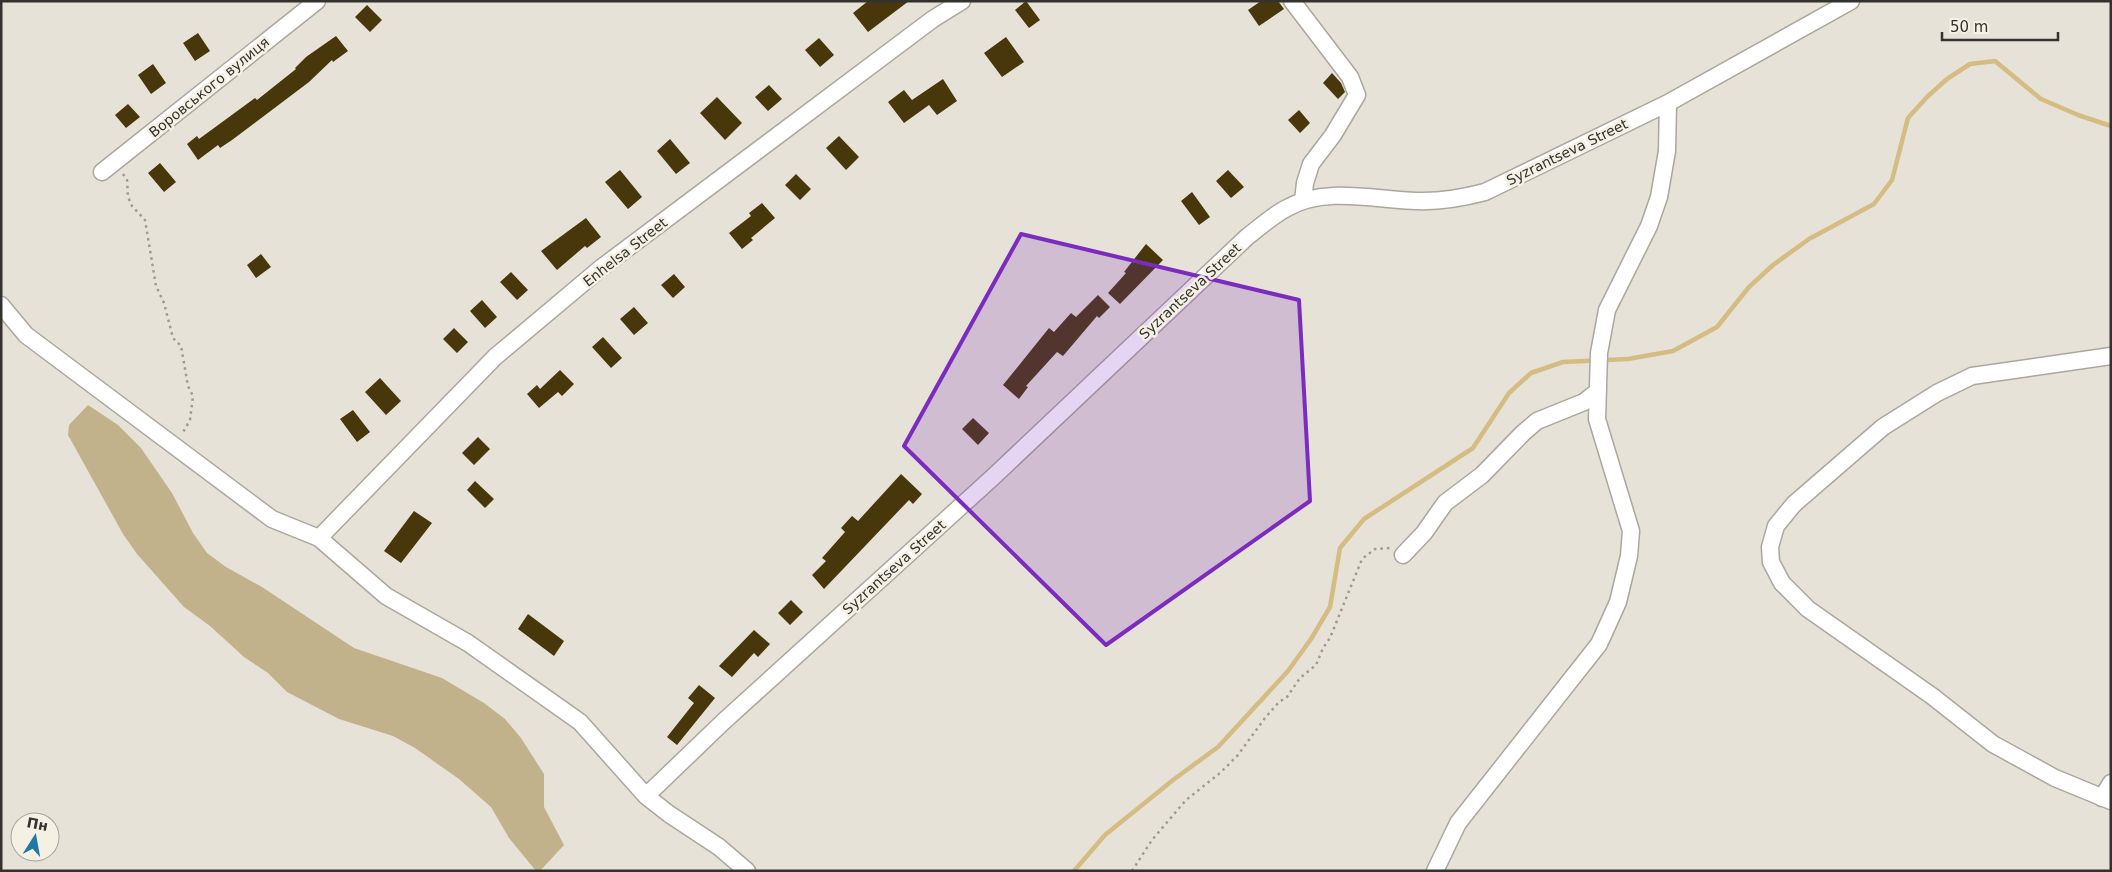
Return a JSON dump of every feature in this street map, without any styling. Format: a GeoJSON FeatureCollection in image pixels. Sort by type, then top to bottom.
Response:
{"type":"FeatureCollection","features":[{"type":"Feature","properties":{"kind":"street","name":"Воровського вулиця"},"geometry":{"type":"LineString","coordinates":[[102,172],[317,1]]}},
{"type":"Feature","properties":{"kind":"street","name":"Enhelsa Street"},"geometry":{"type":"LineString","coordinates":[[319,538],[495,357],[579,287],[933,18],[962,1]]}},
{"type":"Feature","properties":{"kind":"street"},"geometry":{"type":"LineString","coordinates":[[1292,1],[1350,77],[1357,95],[1311,164],[1305,183],[1303,202]]}},
{"type":"Feature","properties":{"kind":"street","name":"Syzrantseva Street"},"geometry":{"type":"LineString","coordinates":[[646,796],[723,722],[992,478],[1247,237],[1288,207],[1303,202],[1343,196],[1416,201],[1461,198],[1485,192],[1668,103],[1851,1]]}},
{"type":"Feature","properties":{"kind":"street"},"geometry":{"type":"LineString","coordinates":[[1435,871],[1458,823],[1599,644],[1618,602],[1629,556],[1631,530],[1597,419],[1599,353],[1607,310],[1649,226],[1659,197],[1667,151],[1668,103]]}},
{"type":"Feature","properties":{"kind":"street"},"geometry":{"type":"LineString","coordinates":[[1,304],[26,335],[272,518],[319,538],[386,596],[468,643],[580,722],[646,796],[669,814],[719,847],[747,871]]}},
{"type":"Feature","properties":{"kind":"street"},"geometry":{"type":"LineString","coordinates":[[2111,356],[1972,376],[1937,393],[1883,427],[1794,504],[1776,526],[1770,547],[1771,562],[1782,583],[1808,609],[1932,696],[1993,744],[2055,778],[2106,799],[2111,783]]}},
{"type":"Feature","properties":{"kind":"street"},"geometry":{"type":"LineString","coordinates":[[1403,555],[1424,533],[1446,503],[1475,480],[1523,433],[1537,422],[1584,402],[1598,392]]}},
{"type":"Feature","properties":{"kind":"path"},"geometry":{"type":"LineString","coordinates":[[115,162],[127,180],[128,197],[132,206],[145,220],[156,286],[164,303],[173,338],[181,346],[188,386],[193,396],[190,420],[174,446]]}},
{"type":"Feature","properties":{"kind":"path"},"geometry":{"type":"LineString","coordinates":[[1132,871],[1152,840],[1194,791],[1220,773],[1238,754],[1279,702],[1287,697],[1300,678],[1316,665],[1323,648],[1330,638],[1362,559],[1368,552],[1385,547],[1403,555]]}},
{"type":"Feature","properties":{"kind":"highlighted area"},"geometry":{"type":"Polygon","coordinates":[[[1021,234],[1299,300],[1310,501],[1106,645],[904,446],[1021,234]]]}},
{"type":"Feature","properties":{"kind":"shaded area"},"geometry":{"type":"Polygon","coordinates":[[[88,405],[118,425],[141,448],[172,493],[193,533],[207,553],[354,648],[442,678],[484,703],[505,719],[521,738],[544,774],[544,807],[564,845],[540,871],[536,871],[509,838],[491,807],[459,779],[415,748],[393,736],[339,719],[287,692],[268,673],[244,657],[210,626],[184,607],[137,554],[123,534],[68,435],[69,425],[88,405]]]}},
{"type":"Feature","properties":{"kind":"building"},"geometry":{"type":"Polygon","coordinates":[[[868,1],[909,1],[868,32],[853,13],[868,1]]]}},
{"type":"Feature","properties":{"kind":"building"},"geometry":{"type":"Polygon","coordinates":[[[1026,1],[1040,20],[1029,28],[1015,10],[1026,1]]]}},
{"type":"Feature","properties":{"kind":"building"},"geometry":{"type":"Polygon","coordinates":[[[1261,1],[1278,1],[1284,9],[1259,26],[1248,10],[1261,1]]]}},
{"type":"Feature","properties":{"kind":"building"},"geometry":{"type":"Polygon","coordinates":[[[367,5],[382,20],[370,32],[355,17],[367,5]]]}},
{"type":"Feature","properties":{"kind":"building"},"geometry":{"type":"Polygon","coordinates":[[[198,33],[210,51],[195,61],[183,43],[198,33]]]}},
{"type":"Feature","properties":{"kind":"building"},"geometry":{"type":"Polygon","coordinates":[[[336,36],[348,51],[333,62],[332,60],[309,82],[232,140],[220,148],[218,145],[198,160],[187,144],[197,136],[199,139],[255,98],[257,100],[296,69],[306,57],[336,36]]]}},
{"type":"Feature","properties":{"kind":"building"},"geometry":{"type":"Polygon","coordinates":[[[1006,37],[1024,62],[1002,77],[984,53],[1006,37]]]}},
{"type":"Feature","properties":{"kind":"building"},"geometry":{"type":"Polygon","coordinates":[[[819,38],[834,55],[820,67],[805,50],[819,38]]]}},
{"type":"Feature","properties":{"kind":"building"},"geometry":{"type":"Polygon","coordinates":[[[153,64],[166,83],[151,94],[138,75],[153,64]]]}},
{"type":"Feature","properties":{"kind":"building"},"geometry":{"type":"Polygon","coordinates":[[[1332,73],[1341,83],[1345,92],[1338,99],[1323,83],[1332,73]]]}},
{"type":"Feature","properties":{"kind":"building"},"geometry":{"type":"Polygon","coordinates":[[[943,79],[957,101],[937,115],[929,105],[904,123],[888,102],[904,90],[912,100],[943,79]]]}},
{"type":"Feature","properties":{"kind":"building"},"geometry":{"type":"Polygon","coordinates":[[[769,85],[782,99],[768,111],[755,97],[769,85]]]}},
{"type":"Feature","properties":{"kind":"building"},"geometry":{"type":"Polygon","coordinates":[[[717,97],[742,123],[725,140],[700,113],[717,97]]]}},
{"type":"Feature","properties":{"kind":"building"},"geometry":{"type":"Polygon","coordinates":[[[128,104],[140,117],[126,128],[115,115],[128,104]]]}},
{"type":"Feature","properties":{"kind":"building"},"geometry":{"type":"Polygon","coordinates":[[[1299,110],[1310,123],[1300,133],[1288,120],[1299,110]]]}},
{"type":"Feature","properties":{"kind":"building"},"geometry":{"type":"Polygon","coordinates":[[[839,136],[859,157],[846,170],[826,148],[839,136]]]}},
{"type":"Feature","properties":{"kind":"building"},"geometry":{"type":"Polygon","coordinates":[[[670,139],[690,163],[676,174],[657,151],[670,139]]]}},
{"type":"Feature","properties":{"kind":"building"},"geometry":{"type":"Polygon","coordinates":[[[160,163],[176,182],[164,192],[148,173],[160,163]]]}},
{"type":"Feature","properties":{"kind":"building"},"geometry":{"type":"Polygon","coordinates":[[[620,170],[642,197],[628,209],[605,182],[620,170]]]}},
{"type":"Feature","properties":{"kind":"building"},"geometry":{"type":"Polygon","coordinates":[[[1228,170],[1244,187],[1231,198],[1216,181],[1228,170]]]}},
{"type":"Feature","properties":{"kind":"building"},"geometry":{"type":"Polygon","coordinates":[[[796,174],[811,189],[800,200],[785,185],[796,174]]]}},
{"type":"Feature","properties":{"kind":"building"},"geometry":{"type":"Polygon","coordinates":[[[1192,192],[1210,217],[1199,225],[1181,201],[1192,192]]]}},
{"type":"Feature","properties":{"kind":"building"},"geometry":{"type":"Polygon","coordinates":[[[762,203],[775,218],[751,238],[753,240],[742,249],[729,233],[751,216],[749,213],[762,203]]]}},
{"type":"Feature","properties":{"kind":"building"},"geometry":{"type":"Polygon","coordinates":[[[586,218],[601,237],[587,248],[585,246],[557,270],[541,251],[586,218]]]}},
{"type":"Feature","properties":{"kind":"building"},"geometry":{"type":"Polygon","coordinates":[[[1146,244],[1163,260],[1120,304],[1108,293],[1126,273],[1124,272],[1146,244]]]}},
{"type":"Feature","properties":{"kind":"building"},"geometry":{"type":"Polygon","coordinates":[[[261,254],[271,267],[256,278],[247,265],[261,254]]]}},
{"type":"Feature","properties":{"kind":"building"},"geometry":{"type":"Polygon","coordinates":[[[511,272],[528,290],[517,300],[500,282],[511,272]]]}},
{"type":"Feature","properties":{"kind":"building"},"geometry":{"type":"Polygon","coordinates":[[[674,274],[685,287],[673,298],[661,285],[674,274]]]}},
{"type":"Feature","properties":{"kind":"building"},"geometry":{"type":"Polygon","coordinates":[[[1098,295],[1110,307],[1099,318],[1097,316],[1063,356],[1057,352],[1026,386],[1028,387],[1019,399],[1003,385],[1049,328],[1054,332],[1071,313],[1076,317],[1098,295]]]}},
{"type":"Feature","properties":{"kind":"building"},"geometry":{"type":"Polygon","coordinates":[[[482,300],[497,317],[485,328],[470,311],[482,300]]]}},
{"type":"Feature","properties":{"kind":"building"},"geometry":{"type":"Polygon","coordinates":[[[634,307],[648,323],[634,335],[620,319],[634,307]]]}},
{"type":"Feature","properties":{"kind":"building"},"geometry":{"type":"Polygon","coordinates":[[[454,328],[468,342],[457,353],[443,339],[454,328]]]}},
{"type":"Feature","properties":{"kind":"building"},"geometry":{"type":"Polygon","coordinates":[[[603,337],[622,358],[611,368],[592,347],[603,337]]]}},
{"type":"Feature","properties":{"kind":"building"},"geometry":{"type":"Polygon","coordinates":[[[560,370],[574,384],[562,396],[558,392],[539,408],[527,394],[537,385],[540,389],[560,370]]]}},
{"type":"Feature","properties":{"kind":"building"},"geometry":{"type":"Polygon","coordinates":[[[380,378],[401,401],[386,415],[365,392],[380,378]]]}},
{"type":"Feature","properties":{"kind":"building"},"geometry":{"type":"Polygon","coordinates":[[[353,410],[370,432],[357,442],[340,419],[353,410]]]}},
{"type":"Feature","properties":{"kind":"building"},"geometry":{"type":"Polygon","coordinates":[[[973,418],[989,433],[978,445],[962,429],[973,418]]]}},
{"type":"Feature","properties":{"kind":"building"},"geometry":{"type":"Polygon","coordinates":[[[478,437],[490,449],[474,465],[462,453],[478,437]]]}},
{"type":"Feature","properties":{"kind":"building"},"geometry":{"type":"Polygon","coordinates":[[[901,474],[922,494],[913,504],[909,500],[824,589],[812,575],[826,561],[822,558],[845,532],[841,528],[852,516],[858,521],[901,474]]]}},
{"type":"Feature","properties":{"kind":"building"},"geometry":{"type":"Polygon","coordinates":[[[475,481],[494,499],[485,508],[467,490],[475,481]]]}},
{"type":"Feature","properties":{"kind":"building"},"geometry":{"type":"Polygon","coordinates":[[[414,511],[432,523],[401,563],[384,551],[414,511]]]}},
{"type":"Feature","properties":{"kind":"building"},"geometry":{"type":"Polygon","coordinates":[[[791,600],[803,612],[790,625],[778,613],[791,600]]]}},
{"type":"Feature","properties":{"kind":"building"},"geometry":{"type":"Polygon","coordinates":[[[528,614],[564,641],[554,656],[518,629],[528,614]]]}},
{"type":"Feature","properties":{"kind":"building"},"geometry":{"type":"Polygon","coordinates":[[[754,630],[770,644],[758,657],[754,653],[732,677],[719,666],[754,630]]]}},
{"type":"Feature","properties":{"kind":"building"},"geometry":{"type":"Polygon","coordinates":[[[699,685],[715,698],[677,745],[667,737],[694,703],[688,698],[699,685]]]}},
{"type":"Feature","properties":{"kind":"waterway"},"geometry":{"type":"LineString","coordinates":[[1074,871],[1105,835],[1173,780],[1218,747],[1288,671],[1311,639],[1330,607],[1340,548],[1364,519],[1473,448],[1509,393],[1531,373],[1563,362],[1628,359],[1673,351],[1717,327],[1749,287],[1773,265],[1809,239],[1874,204],[1892,180],[1908,118],[1947,79],[1970,64],[1995,61],[2041,99],[2078,115],[2111,126]]}}]}
